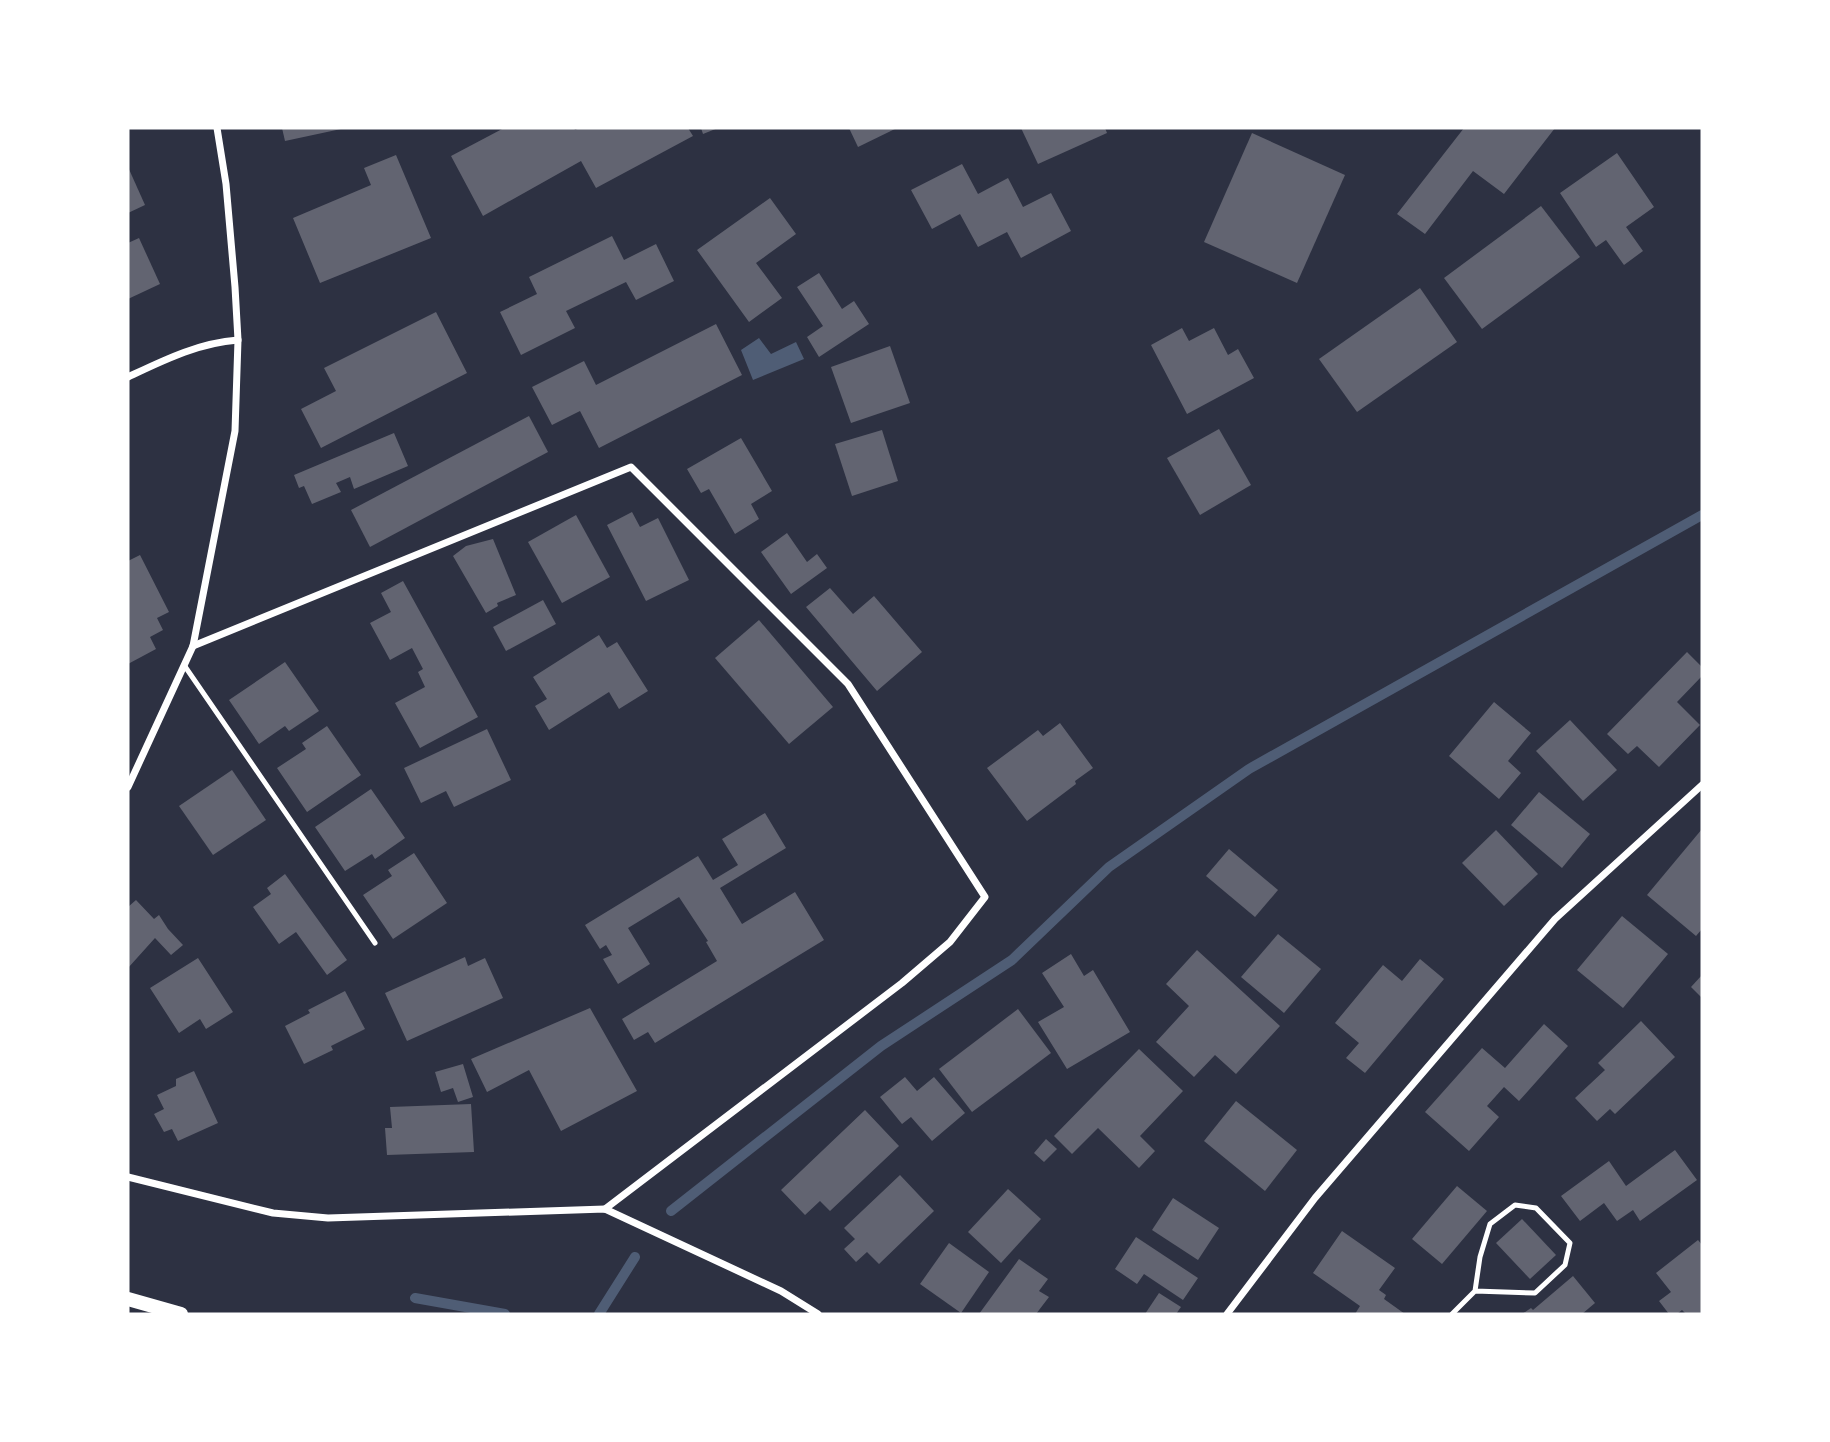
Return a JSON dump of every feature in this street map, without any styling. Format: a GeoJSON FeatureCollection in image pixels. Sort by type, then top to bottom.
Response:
{"type":"FeatureCollection","features":[{"type":"Feature","properties":{"kind":"main road"},"geometry":{"type":"LineString","coordinates":[[128,1298],[181,1314]]}},
{"type":"Feature","properties":{"kind":"street"},"geometry":{"type":"LineString","coordinates":[[128,787],[193,646],[235,431],[238,340],[226,184],[217,128]]}},
{"type":"Feature","properties":{"kind":"street"},"geometry":{"type":"LineString","coordinates":[[128,377],[196,346],[238,340]]}},
{"type":"Feature","properties":{"kind":"street"},"geometry":{"type":"LineString","coordinates":[[193,646],[631,467],[848,684],[985,897],[950,942],[902,983],[605,1209]]}},
{"type":"Feature","properties":{"kind":"street"},"geometry":{"type":"LineString","coordinates":[[1227,1314],[1315,1198],[1555,919],[1702,785]]}},
{"type":"Feature","properties":{"kind":"street"},"geometry":{"type":"LineString","coordinates":[[128,1177],[273,1213],[328,1218],[605,1209],[781,1291],[818,1314]]}},
{"type":"Feature","properties":{"kind":"lane"},"geometry":{"type":"LineString","coordinates":[[184,666],[375,943]]}},
{"type":"Feature","properties":{"kind":"lane"},"geometry":{"type":"LineString","coordinates":[[1452,1314],[1475,1291],[1480,1257],[1490,1224],[1515,1205],[1536,1208],[1570,1243],[1565,1265],[1535,1293],[1475,1291]]}},
{"type":"Feature","properties":{"kind":"water"},"geometry":{"type":"Polygon","coordinates":[[[759,338],[771,354],[796,342],[804,359],[753,380],[741,350],[759,338]]]}},
{"type":"Feature","properties":{"kind":"building"},"geometry":{"type":"Polygon","coordinates":[[[282,128],[340,128],[341,129],[285,141],[282,128]]]}},
{"type":"Feature","properties":{"kind":"building"},"geometry":{"type":"Polygon","coordinates":[[[504,128],[688,128],[693,136],[596,188],[581,161],[483,216],[451,156],[504,128]]]}},
{"type":"Feature","properties":{"kind":"building"},"geometry":{"type":"Polygon","coordinates":[[[701,128],[718,128],[703,134],[701,128]]]}},
{"type":"Feature","properties":{"kind":"building"},"geometry":{"type":"Polygon","coordinates":[[[849,128],[897,128],[858,147],[849,128]]]}},
{"type":"Feature","properties":{"kind":"building"},"geometry":{"type":"Polygon","coordinates":[[[1021,128],[1105,128],[1107,133],[1038,164],[1021,128]]]}},
{"type":"Feature","properties":{"kind":"building"},"geometry":{"type":"Polygon","coordinates":[[[1464,128],[1555,128],[1504,194],[1473,171],[1425,234],[1397,214],[1464,128]]]}},
{"type":"Feature","properties":{"kind":"building"},"geometry":{"type":"Polygon","coordinates":[[[1252,133],[1345,175],[1297,283],[1204,242],[1252,133]]]}},
{"type":"Feature","properties":{"kind":"building"},"geometry":{"type":"Polygon","coordinates":[[[1617,153],[1654,207],[1626,227],[1643,251],[1624,265],[1606,240],[1596,247],[1560,193],[1617,153]]]}},
{"type":"Feature","properties":{"kind":"building"},"geometry":{"type":"Polygon","coordinates":[[[396,155],[431,238],[320,283],[293,218],[371,185],[364,168],[396,155]]]}},
{"type":"Feature","properties":{"kind":"building"},"geometry":{"type":"Polygon","coordinates":[[[962,164],[978,194],[1008,178],[1023,207],[1051,193],[1071,231],[1021,258],[1007,232],[978,247],[960,214],[932,229],[911,190],[962,164]]]}},
{"type":"Feature","properties":{"kind":"building"},"geometry":{"type":"Polygon","coordinates":[[[128,167],[145,205],[128,213],[128,167]]]}},
{"type":"Feature","properties":{"kind":"building"},"geometry":{"type":"Polygon","coordinates":[[[770,198],[796,234],[756,263],[782,298],[749,322],[697,250],[770,198]]]}},
{"type":"Feature","properties":{"kind":"building"},"geometry":{"type":"Polygon","coordinates":[[[1541,206],[1580,257],[1482,329],[1444,278],[1541,206]]]}},
{"type":"Feature","properties":{"kind":"building"},"geometry":{"type":"Polygon","coordinates":[[[612,236],[624,260],[656,244],[674,281],[636,300],[626,282],[566,311],[575,328],[521,355],[500,312],[537,294],[529,277],[612,236]]]}},
{"type":"Feature","properties":{"kind":"building"},"geometry":{"type":"Polygon","coordinates":[[[139,238],[160,284],[128,299],[128,243],[139,238]]]}},
{"type":"Feature","properties":{"kind":"building"},"geometry":{"type":"Polygon","coordinates":[[[819,273],[842,309],[854,301],[869,324],[819,357],[807,337],[823,326],[797,287],[819,273]]]}},
{"type":"Feature","properties":{"kind":"building"},"geometry":{"type":"Polygon","coordinates":[[[1420,288],[1457,342],[1357,412],[1319,359],[1420,288]]]}},
{"type":"Feature","properties":{"kind":"building"},"geometry":{"type":"Polygon","coordinates":[[[436,312],[467,373],[321,448],[301,409],[336,391],[324,368],[436,312]]]}},
{"type":"Feature","properties":{"kind":"building"},"geometry":{"type":"Polygon","coordinates":[[[716,324],[742,375],[599,448],[580,411],[552,425],[532,387],[584,361],[596,385],[716,324]]]}},
{"type":"Feature","properties":{"kind":"building"},"geometry":{"type":"Polygon","coordinates":[[[1182,328],[1189,341],[1214,328],[1228,355],[1238,349],[1254,378],[1187,414],[1151,345],[1182,328]]]}},
{"type":"Feature","properties":{"kind":"building"},"geometry":{"type":"Polygon","coordinates":[[[890,346],[910,403],[851,423],[831,367],[890,346]]]}},
{"type":"Feature","properties":{"kind":"building"},"geometry":{"type":"Polygon","coordinates":[[[529,416],[548,452],[370,547],[351,510],[529,416]]]}},
{"type":"Feature","properties":{"kind":"building"},"geometry":{"type":"Polygon","coordinates":[[[1219,429],[1251,485],[1200,515],[1167,458],[1219,429]]]}},
{"type":"Feature","properties":{"kind":"building"},"geometry":{"type":"Polygon","coordinates":[[[882,430],[898,481],[852,496],[835,444],[882,430]]]}},
{"type":"Feature","properties":{"kind":"building"},"geometry":{"type":"Polygon","coordinates":[[[394,433],[408,466],[354,489],[350,477],[336,483],[341,492],[312,504],[304,486],[299,488],[294,475],[394,433]]]}},
{"type":"Feature","properties":{"kind":"building"},"geometry":{"type":"Polygon","coordinates":[[[741,438],[772,491],[751,504],[759,519],[735,534],[709,489],[701,493],[687,469],[741,438]]]}},
{"type":"Feature","properties":{"kind":"building"},"geometry":{"type":"Polygon","coordinates":[[[632,512],[640,527],[658,518],[689,580],[646,601],[607,525],[632,512]]]}},
{"type":"Feature","properties":{"kind":"building"},"geometry":{"type":"Polygon","coordinates":[[[576,515],[610,577],[562,603],[528,542],[576,515]]]}},
{"type":"Feature","properties":{"kind":"building"},"geometry":{"type":"Polygon","coordinates":[[[787,533],[807,562],[817,554],[827,568],[791,594],[761,552],[787,533]]]}},
{"type":"Feature","properties":{"kind":"building"},"geometry":{"type":"Polygon","coordinates":[[[493,539],[516,595],[497,603],[498,606],[486,613],[453,556],[466,546],[493,539]]]}},
{"type":"Feature","properties":{"kind":"building"},"geometry":{"type":"Polygon","coordinates":[[[140,555],[169,612],[157,618],[163,630],[150,637],[156,649],[128,664],[128,561],[140,555]]]}},
{"type":"Feature","properties":{"kind":"building"},"geometry":{"type":"Polygon","coordinates":[[[403,581],[478,717],[420,748],[395,703],[425,687],[418,672],[423,669],[412,648],[390,660],[370,623],[391,612],[381,593],[403,581]]]}},
{"type":"Feature","properties":{"kind":"building"},"geometry":{"type":"Polygon","coordinates":[[[830,588],[853,614],[874,596],[922,652],[877,691],[806,607],[830,588]]]}},
{"type":"Feature","properties":{"kind":"building"},"geometry":{"type":"Polygon","coordinates":[[[543,600],[556,624],[506,651],[493,627],[543,600]]]}},
{"type":"Feature","properties":{"kind":"building"},"geometry":{"type":"Polygon","coordinates":[[[759,620],[833,707],[789,744],[715,658],[759,620]]]}},
{"type":"Feature","properties":{"kind":"building"},"geometry":{"type":"Polygon","coordinates":[[[599,635],[607,648],[617,642],[648,691],[619,709],[609,692],[549,730],[535,706],[547,699],[533,677],[599,635]]]}},
{"type":"Feature","properties":{"kind":"building"},"geometry":{"type":"Polygon","coordinates":[[[1687,652],[1702,667],[1702,676],[1677,702],[1700,725],[1659,767],[1637,746],[1628,754],[1607,734],[1687,652]]]}},
{"type":"Feature","properties":{"kind":"building"},"geometry":{"type":"Polygon","coordinates":[[[285,662],[319,711],[289,731],[285,726],[259,744],[229,700],[285,662]]]}},
{"type":"Feature","properties":{"kind":"building"},"geometry":{"type":"Polygon","coordinates":[[[1494,702],[1531,733],[1508,761],[1521,773],[1499,799],[1449,756],[1494,702]]]}},
{"type":"Feature","properties":{"kind":"building"},"geometry":{"type":"Polygon","coordinates":[[[1570,720],[1617,770],[1583,801],[1536,751],[1570,720]]]}},
{"type":"Feature","properties":{"kind":"building"},"geometry":{"type":"Polygon","coordinates":[[[1060,723],[1093,768],[1027,821],[987,768],[1038,730],[1043,736],[1060,723]]]}},
{"type":"Feature","properties":{"kind":"building"},"geometry":{"type":"Polygon","coordinates":[[[327,726],[361,775],[307,812],[277,768],[306,749],[302,743],[327,726]]]}},
{"type":"Feature","properties":{"kind":"building"},"geometry":{"type":"Polygon","coordinates":[[[487,729],[511,780],[454,807],[446,791],[421,803],[404,768],[487,729]]]}},
{"type":"Feature","properties":{"kind":"building"},"geometry":{"type":"Polygon","coordinates":[[[232,770],[266,820],[213,855],[179,806],[232,770]]]}},
{"type":"Feature","properties":{"kind":"building"},"geometry":{"type":"Polygon","coordinates":[[[371,789],[405,838],[375,859],[372,854],[345,871],[315,827],[371,789]]]}},
{"type":"Feature","properties":{"kind":"building"},"geometry":{"type":"Polygon","coordinates":[[[1539,792],[1590,834],[1562,868],[1511,825],[1539,792]]]}},
{"type":"Feature","properties":{"kind":"building"},"geometry":{"type":"Polygon","coordinates":[[[765,813],[786,848],[720,888],[742,924],[795,892],[824,940],[655,1043],[648,1032],[634,1040],[622,1019],[717,961],[706,942],[708,941],[679,897],[628,928],[650,964],[618,984],[603,959],[612,955],[606,945],[600,949],[585,925],[698,856],[713,880],[738,865],[722,839],[765,813]]]}},
{"type":"Feature","properties":{"kind":"building"},"geometry":{"type":"Polygon","coordinates":[[[1702,829],[1702,929],[1696,936],[1647,895],[1702,829]]]}},
{"type":"Feature","properties":{"kind":"building"},"geometry":{"type":"Polygon","coordinates":[[[1496,830],[1538,874],[1504,906],[1462,863],[1496,830]]]}},
{"type":"Feature","properties":{"kind":"building"},"geometry":{"type":"Polygon","coordinates":[[[1229,849],[1278,890],[1255,917],[1206,876],[1229,849]]]}},
{"type":"Feature","properties":{"kind":"building"},"geometry":{"type":"Polygon","coordinates":[[[414,853],[447,903],[393,939],[363,895],[392,876],[388,870],[414,853]]]}},
{"type":"Feature","properties":{"kind":"building"},"geometry":{"type":"Polygon","coordinates":[[[285,874],[347,960],[327,975],[296,932],[279,944],[253,907],[271,894],[267,888],[285,874]]]}},
{"type":"Feature","properties":{"kind":"building"},"geometry":{"type":"Polygon","coordinates":[[[136,900],[154,919],[159,915],[183,945],[171,955],[155,938],[128,968],[128,907],[136,900]]]}},
{"type":"Feature","properties":{"kind":"building"},"geometry":{"type":"Polygon","coordinates":[[[1622,916],[1668,954],[1623,1008],[1577,970],[1622,916]]]}},
{"type":"Feature","properties":{"kind":"building"},"geometry":{"type":"Polygon","coordinates":[[[1278,934],[1321,969],[1284,1013],[1241,977],[1278,934]]]}},
{"type":"Feature","properties":{"kind":"building"},"geometry":{"type":"Polygon","coordinates":[[[1197,950],[1280,1026],[1236,1074],[1215,1055],[1194,1077],[1156,1042],[1189,1006],[1166,984],[1197,950]]]}},
{"type":"Feature","properties":{"kind":"building"},"geometry":{"type":"Polygon","coordinates":[[[1071,954],[1084,976],[1093,970],[1130,1032],[1067,1069],[1038,1022],[1064,1007],[1042,973],[1071,954]]]}},
{"type":"Feature","properties":{"kind":"building"},"geometry":{"type":"Polygon","coordinates":[[[465,957],[468,966],[485,958],[503,998],[407,1041],[385,993],[465,957]]]}},
{"type":"Feature","properties":{"kind":"building"},"geometry":{"type":"Polygon","coordinates":[[[198,958],[233,1012],[206,1029],[200,1019],[179,1033],[150,988],[198,958]]]}},
{"type":"Feature","properties":{"kind":"building"},"geometry":{"type":"Polygon","coordinates":[[[1420,959],[1444,979],[1365,1073],[1346,1058],[1359,1043],[1335,1023],[1383,965],[1402,981],[1420,959]]]}},
{"type":"Feature","properties":{"kind":"building"},"geometry":{"type":"Polygon","coordinates":[[[1702,975],[1702,998],[1691,987],[1702,975]]]}},
{"type":"Feature","properties":{"kind":"building"},"geometry":{"type":"Polygon","coordinates":[[[345,991],[365,1029],[331,1046],[333,1050],[304,1064],[285,1026],[310,1013],[308,1010],[345,991]]]}},
{"type":"Feature","properties":{"kind":"building"},"geometry":{"type":"Polygon","coordinates":[[[590,1008],[637,1091],[561,1131],[529,1070],[487,1092],[471,1059],[590,1008]]]}},
{"type":"Feature","properties":{"kind":"building"},"geometry":{"type":"Polygon","coordinates":[[[1018,1009],[1051,1053],[972,1112],[939,1069],[1018,1009]]]}},
{"type":"Feature","properties":{"kind":"building"},"geometry":{"type":"Polygon","coordinates":[[[1641,1021],[1675,1057],[1615,1114],[1610,1109],[1597,1121],[1575,1098],[1605,1070],[1598,1063],[1641,1021]]]}},
{"type":"Feature","properties":{"kind":"building"},"geometry":{"type":"Polygon","coordinates":[[[1544,1024],[1568,1046],[1519,1101],[1504,1087],[1487,1106],[1499,1117],[1469,1151],[1425,1112],[1482,1048],[1505,1068],[1544,1024]]]}},
{"type":"Feature","properties":{"kind":"building"},"geometry":{"type":"Polygon","coordinates":[[[1139,1049],[1183,1091],[1140,1136],[1155,1151],[1139,1168],[1098,1128],[1072,1154],[1054,1136],[1139,1049]]]}},
{"type":"Feature","properties":{"kind":"building"},"geometry":{"type":"Polygon","coordinates":[[[463,1064],[473,1097],[458,1102],[453,1088],[441,1092],[435,1072],[463,1064]]]}},
{"type":"Feature","properties":{"kind":"building"},"geometry":{"type":"Polygon","coordinates":[[[194,1071],[218,1123],[178,1141],[172,1129],[164,1132],[154,1114],[164,1109],[157,1095],[176,1086],[176,1079],[194,1071]]]}},
{"type":"Feature","properties":{"kind":"building"},"geometry":{"type":"Polygon","coordinates":[[[905,1077],[917,1091],[934,1077],[965,1113],[932,1141],[911,1117],[902,1124],[880,1097],[905,1077]]]}},
{"type":"Feature","properties":{"kind":"building"},"geometry":{"type":"Polygon","coordinates":[[[1236,1101],[1297,1150],[1265,1191],[1204,1141],[1236,1101]]]}},
{"type":"Feature","properties":{"kind":"building"},"geometry":{"type":"Polygon","coordinates":[[[471,1104],[474,1152],[387,1155],[385,1128],[392,1128],[390,1107],[471,1104]]]}},
{"type":"Feature","properties":{"kind":"building"},"geometry":{"type":"Polygon","coordinates":[[[865,1110],[899,1146],[830,1211],[820,1201],[805,1215],[781,1190],[865,1110]]]}},
{"type":"Feature","properties":{"kind":"building"},"geometry":{"type":"Polygon","coordinates":[[[1046,1139],[1057,1149],[1044,1162],[1034,1153],[1046,1139]]]}},
{"type":"Feature","properties":{"kind":"building"},"geometry":{"type":"Polygon","coordinates":[[[1675,1150],[1697,1180],[1640,1221],[1633,1210],[1617,1221],[1604,1203],[1580,1221],[1561,1196],[1609,1161],[1626,1186],[1675,1150]]]}},
{"type":"Feature","properties":{"kind":"building"},"geometry":{"type":"Polygon","coordinates":[[[900,1175],[934,1211],[879,1264],[867,1252],[856,1262],[844,1249],[855,1239],[844,1228],[900,1175]]]}},
{"type":"Feature","properties":{"kind":"building"},"geometry":{"type":"Polygon","coordinates":[[[1457,1186],[1487,1211],[1442,1264],[1412,1239],[1457,1186]]]}},
{"type":"Feature","properties":{"kind":"building"},"geometry":{"type":"Polygon","coordinates":[[[1008,1189],[1041,1219],[1001,1263],[968,1232],[1008,1189]]]}},
{"type":"Feature","properties":{"kind":"building"},"geometry":{"type":"Polygon","coordinates":[[[1173,1198],[1219,1228],[1198,1260],[1152,1230],[1173,1198]]]}},
{"type":"Feature","properties":{"kind":"building"},"geometry":{"type":"Polygon","coordinates":[[[1522,1219],[1556,1255],[1530,1279],[1496,1243],[1522,1219]]]}},
{"type":"Feature","properties":{"kind":"building"},"geometry":{"type":"Polygon","coordinates":[[[1342,1231],[1395,1268],[1379,1290],[1386,1295],[1384,1299],[1405,1314],[1355,1314],[1360,1306],[1313,1273],[1342,1231]]]}},
{"type":"Feature","properties":{"kind":"building"},"geometry":{"type":"Polygon","coordinates":[[[1136,1237],[1198,1278],[1183,1300],[1144,1274],[1137,1284],[1115,1269],[1136,1237]]]}},
{"type":"Feature","properties":{"kind":"building"},"geometry":{"type":"Polygon","coordinates":[[[1698,1240],[1702,1245],[1702,1314],[1686,1314],[1682,1310],[1677,1314],[1669,1314],[1659,1301],[1671,1292],[1656,1273],[1698,1240]]]}},
{"type":"Feature","properties":{"kind":"building"},"geometry":{"type":"Polygon","coordinates":[[[949,1243],[989,1272],[961,1313],[920,1284],[949,1243]]]}},
{"type":"Feature","properties":{"kind":"building"},"geometry":{"type":"Polygon","coordinates":[[[1019,1259],[1048,1279],[1039,1291],[1049,1297],[1036,1314],[979,1314],[1019,1259]]]}},
{"type":"Feature","properties":{"kind":"building"},"geometry":{"type":"Polygon","coordinates":[[[1573,1276],[1595,1303],[1582,1314],[1522,1314],[1531,1308],[1533,1310],[1573,1276]]]}},
{"type":"Feature","properties":{"kind":"building"},"geometry":{"type":"Polygon","coordinates":[[[1159,1293],[1181,1307],[1176,1314],[1145,1314],[1159,1293]]]}},
{"type":"Feature","properties":{"kind":"waterway"},"geometry":{"type":"LineString","coordinates":[[671,1211],[881,1046],[1012,960],[1109,867],[1249,769],[1702,515]]}},
{"type":"Feature","properties":{"kind":"waterway"},"geometry":{"type":"LineString","coordinates":[[599,1314],[635,1257]]}},
{"type":"Feature","properties":{"kind":"waterway"},"geometry":{"type":"LineString","coordinates":[[415,1298],[505,1314]]}}]}
